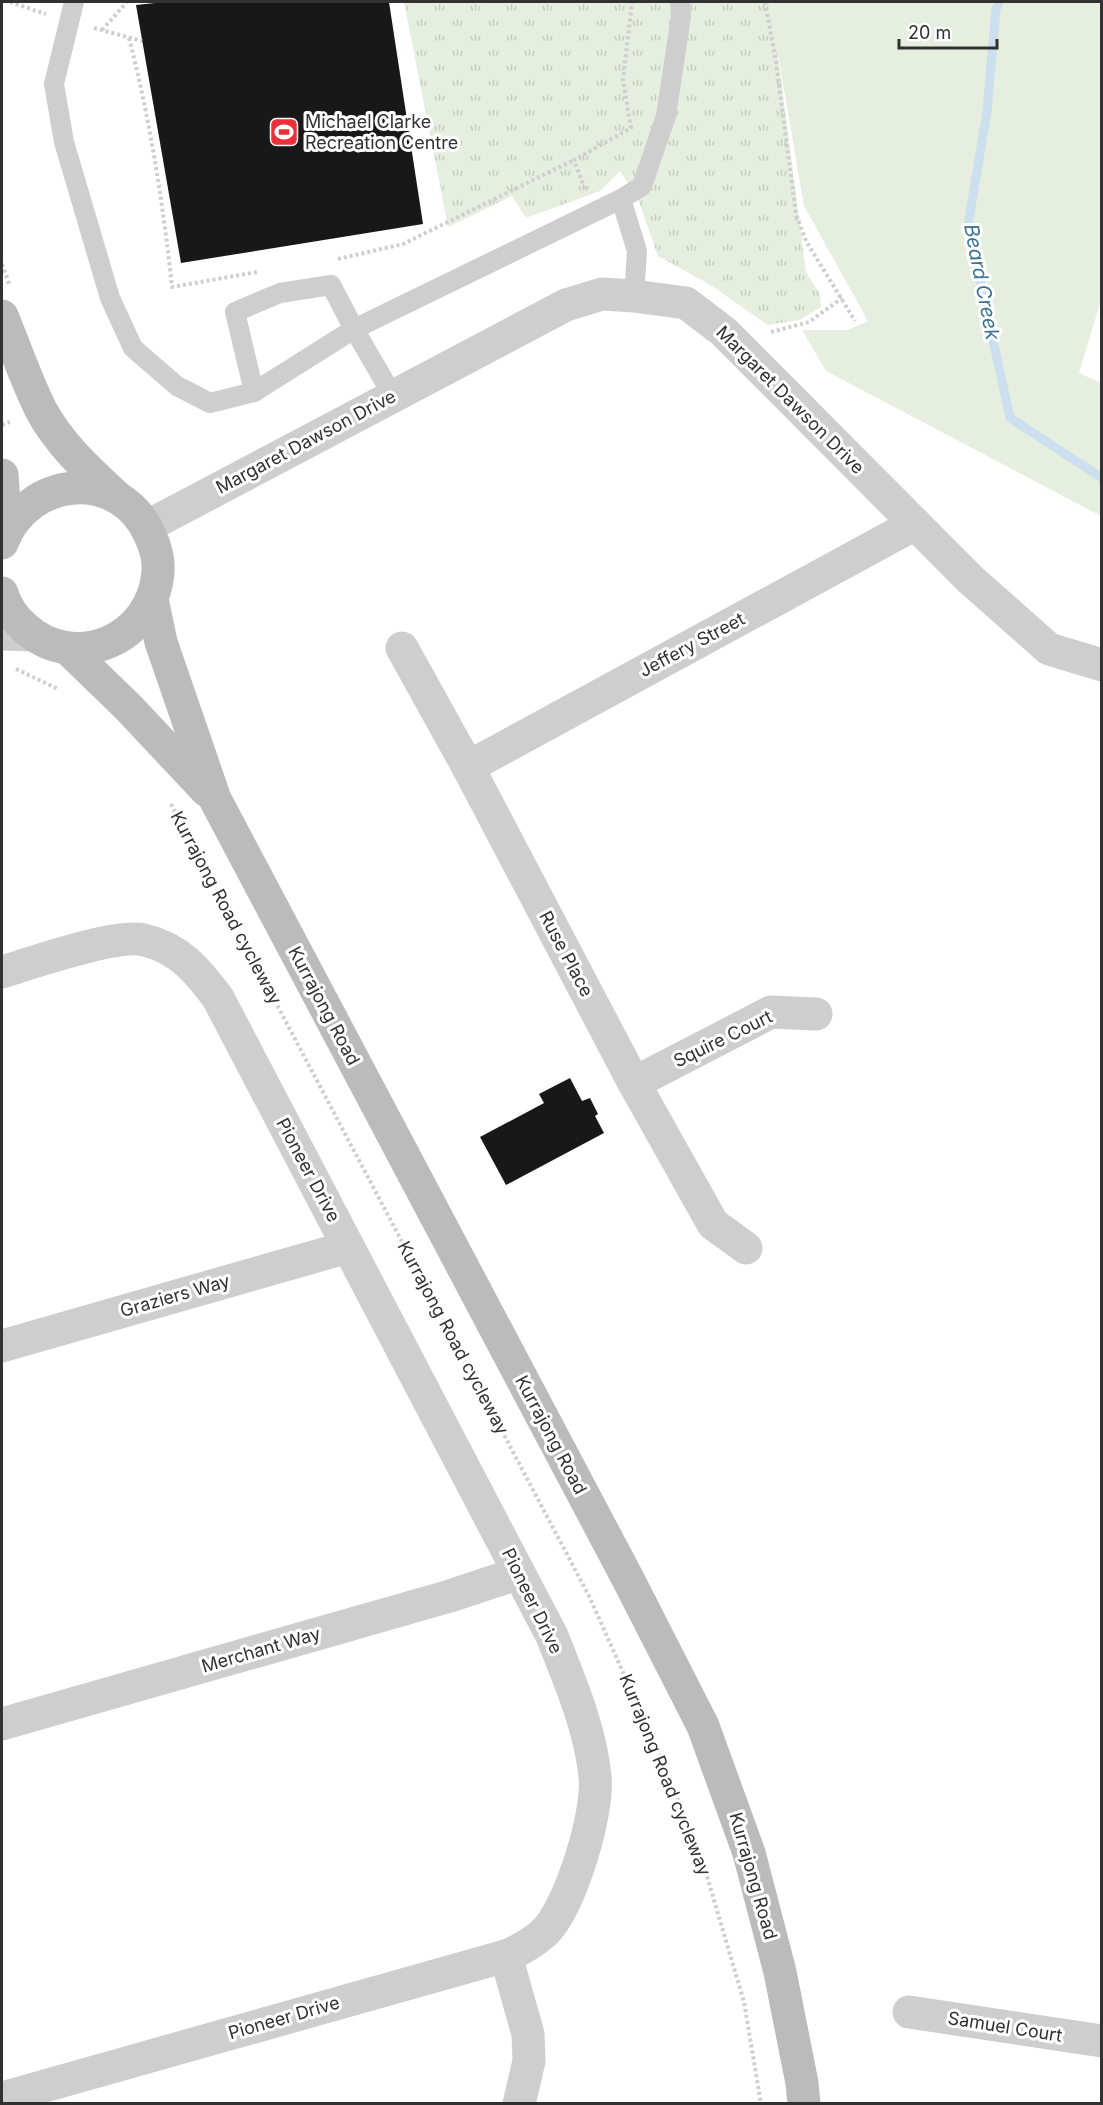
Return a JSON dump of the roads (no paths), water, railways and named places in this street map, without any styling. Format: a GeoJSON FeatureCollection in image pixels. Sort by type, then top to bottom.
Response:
{"type":"FeatureCollection","features":[{"type":"Feature","properties":{"kind":"main road"},"geometry":{"type":"LineString","coordinates":[[2,316],[42,411],[60,438],[82,464],[135,512],[146,527],[155,547],[158,569],[152,599],[142,617],[118,638],[88,648],[55,646],[17,634],[15,618],[2,593]]}},
{"type":"Feature","properties":{"kind":"main road"},"geometry":{"type":"LineString","coordinates":[[2,475],[4,537]]}},
{"type":"Feature","properties":{"kind":"main road"},"geometry":{"type":"LineString","coordinates":[[4,537],[19,513],[36,499],[57,490],[79,488],[101,491],[121,501]]}},
{"type":"Feature","properties":{"kind":"main road"},"geometry":{"type":"LineString","coordinates":[[152,599],[161,642],[215,799]]}},
{"type":"Feature","properties":{"kind":"main road"},"geometry":{"type":"LineString","coordinates":[[67,648],[121,700],[215,799]]}},
{"type":"Feature","properties":{"kind":"main road","name":"Kurrajong Road"},"geometry":{"type":"LineString","coordinates":[[215,799],[628,1579],[703,1726],[749,1853],[780,1972],[804,2103]]}},
{"type":"Feature","properties":{"kind":"street","name":"Margaret Dawson Drive"},"geometry":{"type":"LineString","coordinates":[[146,527],[566,305],[602,294],[686,303],[724,332],[970,580],[1049,649],[1101,665]]}},
{"type":"Feature","properties":{"kind":"street","name":"Jeffery Street"},"geometry":{"type":"LineString","coordinates":[[468,766],[915,524]]}},
{"type":"Feature","properties":{"kind":"street","name":"Ruse Place"},"geometry":{"type":"LineString","coordinates":[[402,648],[468,766],[634,1083],[713,1224],[746,1248]]}},
{"type":"Feature","properties":{"kind":"street","name":"Pioneer Drive"},"geometry":{"type":"LineString","coordinates":[[2,972],[109,941],[142,939],[168,948],[198,971],[218,998],[552,1636],[578,1702],[590,1742],[596,1779],[583,1854],[557,1917],[544,1933],[523,1948],[506,1956],[2,2098]]}},
{"type":"Feature","properties":{"kind":"street","name":"Squire Court"},"geometry":{"type":"LineString","coordinates":[[634,1083],[771,1012],[816,1014]]}},
{"type":"Feature","properties":{"kind":"street","name":"Graziers Way"},"geometry":{"type":"LineString","coordinates":[[2,1346],[348,1246]]}},
{"type":"Feature","properties":{"kind":"street","name":"Merchant Way"},"geometry":{"type":"LineString","coordinates":[[2,1724],[450,1596],[519,1573]]}},
{"type":"Feature","properties":{"kind":"street"},"geometry":{"type":"LineString","coordinates":[[506,1956],[528,2034],[529,2061],[519,2103]]}},
{"type":"Feature","properties":{"kind":"street","name":"Samuel Court"},"geometry":{"type":"LineString","coordinates":[[909,2012],[1101,2041]]}},
{"type":"Feature","properties":{"kind":"lane"},"geometry":{"type":"LineString","coordinates":[[74,2],[54,84],[64,142],[110,298],[133,348],[177,386],[210,403],[254,392],[354,329],[621,199],[642,186],[666,116],[681,16],[680,2]]}},
{"type":"Feature","properties":{"kind":"lane"},"geometry":{"type":"LineString","coordinates":[[621,199],[637,251],[634,296]]}},
{"type":"Feature","properties":{"kind":"lane"},"geometry":{"type":"LineString","coordinates":[[254,392],[235,312],[280,292],[330,285],[393,396]]}},
{"type":"Feature","properties":{"kind":"waterway","name":"Beard Creek"},"geometry":{"type":"LineString","coordinates":[[999,2],[996,9],[987,111],[968,225],[1010,418],[1102,478]]}},
{"type":"Feature","properties":{"kind":"place","name":"Michael Clarke Recreation Centre"},"geometry":{"type":"Point","coordinates":[284,132]}}]}
